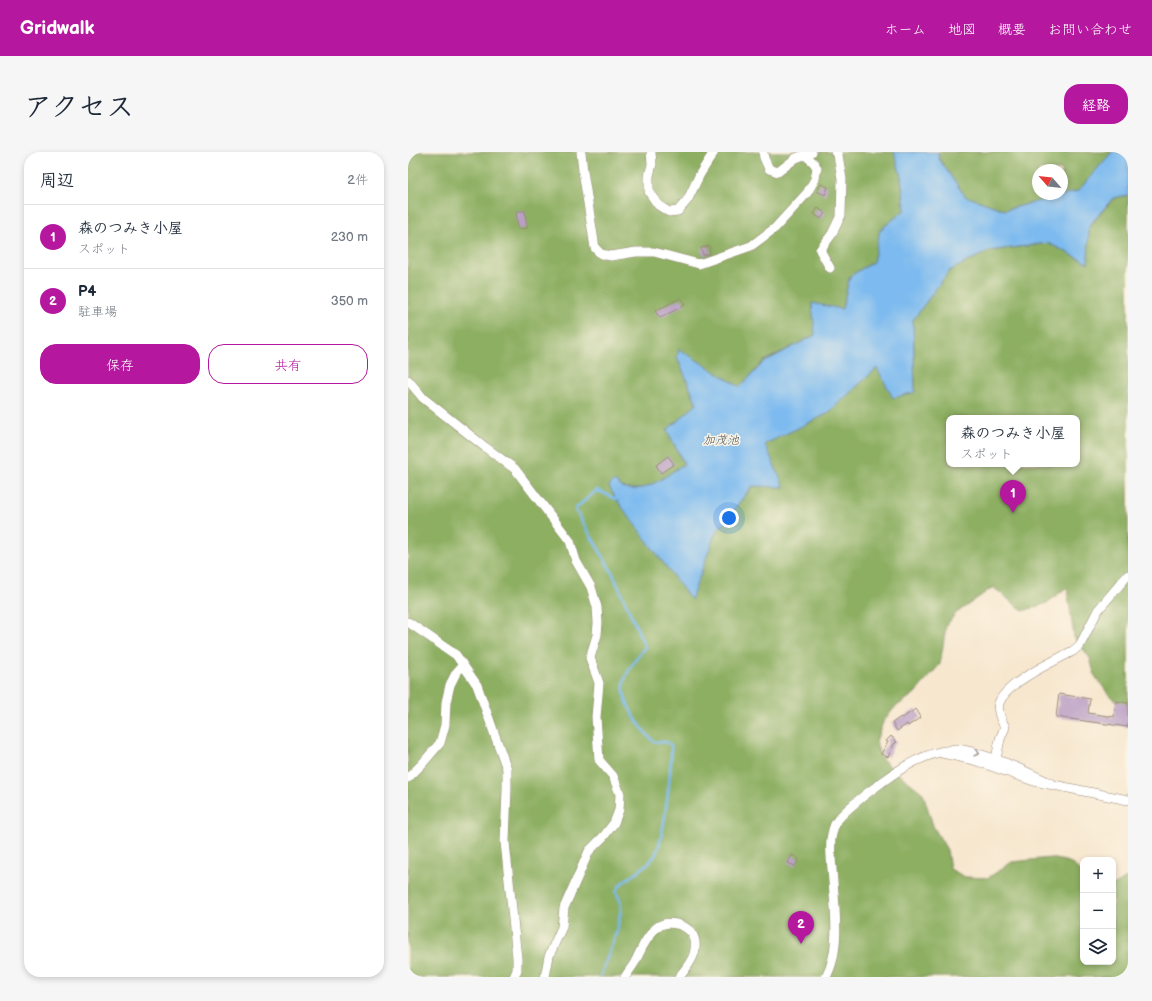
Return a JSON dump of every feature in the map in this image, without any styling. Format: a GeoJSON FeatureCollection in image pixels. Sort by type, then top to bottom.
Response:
{"type":"FeatureCollection","features":[{"type":"Feature","properties":{"kind":"street"},"geometry":{"type":"LineString","coordinates":[[581,152],[595,248],[597,252],[611,256],[636,252],[654,252],[699,264],[751,246],[775,228],[807,193],[815,179],[817,168],[808,153],[796,158],[778,172],[770,169],[764,158],[763,152]]}},
{"type":"Feature","properties":{"kind":"street"},"geometry":{"type":"LineString","coordinates":[[651,152],[652,164],[649,176],[649,192],[658,205],[669,212],[678,211],[688,199],[700,174],[714,152]]}},
{"type":"Feature","properties":{"kind":"street"},"geometry":{"type":"LineString","coordinates":[[830,268],[820,250],[832,234],[841,215],[842,179],[838,155],[835,152]]}},
{"type":"Feature","properties":{"kind":"street"},"geometry":{"type":"LineString","coordinates":[[408,380],[423,398],[515,469],[570,541],[576,561],[591,587],[597,607],[597,635],[590,658],[599,683],[596,717],[599,760],[613,776],[620,794],[620,810],[614,823],[590,851],[564,908],[562,927],[549,956],[545,977]]}},
{"type":"Feature","properties":{"kind":"street"},"geometry":{"type":"LineString","coordinates":[[996,759],[1000,739],[1005,727],[1000,716],[999,703],[1007,692],[1023,677],[1073,651],[1080,645],[1098,610],[1128,575]]}},
{"type":"Feature","properties":{"kind":"street"},"geometry":{"type":"LineString","coordinates":[[408,622],[456,655],[477,685],[507,769],[505,842],[517,958],[517,970],[514,977]]}},
{"type":"Feature","properties":{"kind":"street"},"geometry":{"type":"LineString","coordinates":[[408,778],[440,743],[445,725],[446,702],[450,685],[456,673],[463,665]]}},
{"type":"Feature","properties":{"kind":"street"},"geometry":{"type":"LineString","coordinates":[[826,977],[829,972],[834,949],[835,928],[830,852],[831,839],[835,823],[860,798],[885,779],[910,763],[926,756],[954,749],[970,751],[1019,767],[1052,784]]}},
{"type":"Feature","properties":{"kind":"street"},"geometry":{"type":"LineString","coordinates":[[939,752],[974,760],[1034,781],[1128,800]]}},
{"type":"Feature","properties":{"kind":"street"},"geometry":{"type":"LineString","coordinates":[[625,977],[634,964],[645,942],[657,927],[667,923],[679,924],[690,931],[695,939],[696,949],[688,966],[679,977]]}},
{"type":"Feature","properties":{"kind":"green space"},"geometry":{"type":"Polygon","coordinates":[[[408,152],[894,152],[901,176],[905,210],[880,230],[873,262],[850,276],[842,309],[815,335],[764,361],[740,387],[677,357],[697,404],[667,430],[684,464],[658,481],[643,488],[626,489],[614,481],[691,599],[715,534],[753,486],[784,487],[764,444],[827,414],[877,368],[915,392],[913,320],[949,271],[989,251],[1048,243],[1088,263],[1089,227],[1114,198],[1128,195],[1128,705],[1116,701],[1110,696],[1095,676],[1090,658],[1074,637],[1067,587],[1047,603],[1023,611],[993,587],[955,614],[946,626],[940,664],[915,693],[894,708],[883,722],[876,741],[880,757],[896,772],[923,793],[933,826],[947,850],[950,869],[965,877],[988,878],[1012,862],[1051,858],[1069,862],[1080,871],[1080,965],[1116,965],[1116,884],[1128,877],[1128,977],[408,977],[408,152]]]}},
{"type":"Feature","properties":{"kind":"green space"},"geometry":{"type":"Polygon","coordinates":[[[938,152],[1112,152],[1078,191],[1068,194],[1068,164],[1032,164],[1032,200],[1043,200],[1005,210],[965,196],[939,159],[938,152]]]}},
{"type":"Feature","properties":{"kind":"water","name":"加茂池"},"geometry":{"type":"Polygon","coordinates":[[[894,152],[938,152],[939,159],[965,196],[1005,210],[1043,200],[1068,200],[1068,194],[1078,191],[1112,152],[1128,152],[1128,195],[1113,198],[1089,226],[1088,263],[1048,243],[989,251],[949,271],[913,320],[915,392],[893,398],[877,368],[827,414],[765,444],[784,487],[752,486],[715,534],[691,600],[616,499],[609,486],[614,481],[626,489],[643,488],[658,481],[684,464],[667,430],[697,404],[677,357],[679,349],[740,387],[764,362],[815,335],[812,303],[842,309],[850,276],[873,262],[880,230],[905,210],[901,176],[894,152]]]}},
{"type":"Feature","properties":{"kind":"building"},"geometry":{"type":"Polygon","coordinates":[[[821,184],[828,187],[825,195],[817,191],[821,184]]]}},
{"type":"Feature","properties":{"kind":"building"},"geometry":{"type":"Polygon","coordinates":[[[818,208],[825,213],[821,219],[814,214],[818,208]]]}},
{"type":"Feature","properties":{"kind":"building"},"geometry":{"type":"Polygon","coordinates":[[[516,211],[525,211],[527,228],[518,229],[516,211]]]}},
{"type":"Feature","properties":{"kind":"building"},"geometry":{"type":"Polygon","coordinates":[[[709,246],[710,254],[703,255],[701,248],[709,246]]]}},
{"type":"Feature","properties":{"kind":"building"},"geometry":{"type":"Polygon","coordinates":[[[681,298],[685,305],[660,318],[655,311],[681,298]]]}},
{"type":"Feature","properties":{"kind":"building"},"geometry":{"type":"Polygon","coordinates":[[[668,456],[674,464],[661,473],[656,465],[668,456]]]}},
{"type":"Feature","properties":{"kind":"building"},"geometry":{"type":"Polygon","coordinates":[[[1059,694],[1090,699],[1088,713],[1114,717],[1116,701],[1128,703],[1128,727],[1056,717],[1059,694]]]}},
{"type":"Feature","properties":{"kind":"building"},"geometry":{"type":"Polygon","coordinates":[[[916,709],[921,717],[908,726],[907,724],[897,731],[892,723],[916,709]]]}},
{"type":"Feature","properties":{"kind":"building"},"geometry":{"type":"Polygon","coordinates":[[[891,736],[897,742],[894,744],[888,757],[881,754],[888,742],[886,741],[891,736]]]}},
{"type":"Feature","properties":{"kind":"building"},"geometry":{"type":"Polygon","coordinates":[[[792,855],[799,859],[795,866],[788,863],[792,855]]]}},
{"type":"Feature","properties":{"kind":"waterway"},"geometry":{"type":"LineString","coordinates":[[600,977],[617,931],[621,909],[620,900],[616,892],[623,882],[651,861],[658,849],[667,803],[671,754],[671,745],[666,742],[654,742],[636,720],[627,702],[624,693],[626,676],[645,647],[612,572],[575,509],[597,490],[616,499],[618,498]]}},
{"type":"Feature","properties":{"kind":"place","name":"森のつみき小屋"},"geometry":{"type":"Point","coordinates":[1013,513]}},
{"type":"Feature","properties":{"kind":"place","name":"P4"},"geometry":{"type":"Point","coordinates":[801,944]}}]}
